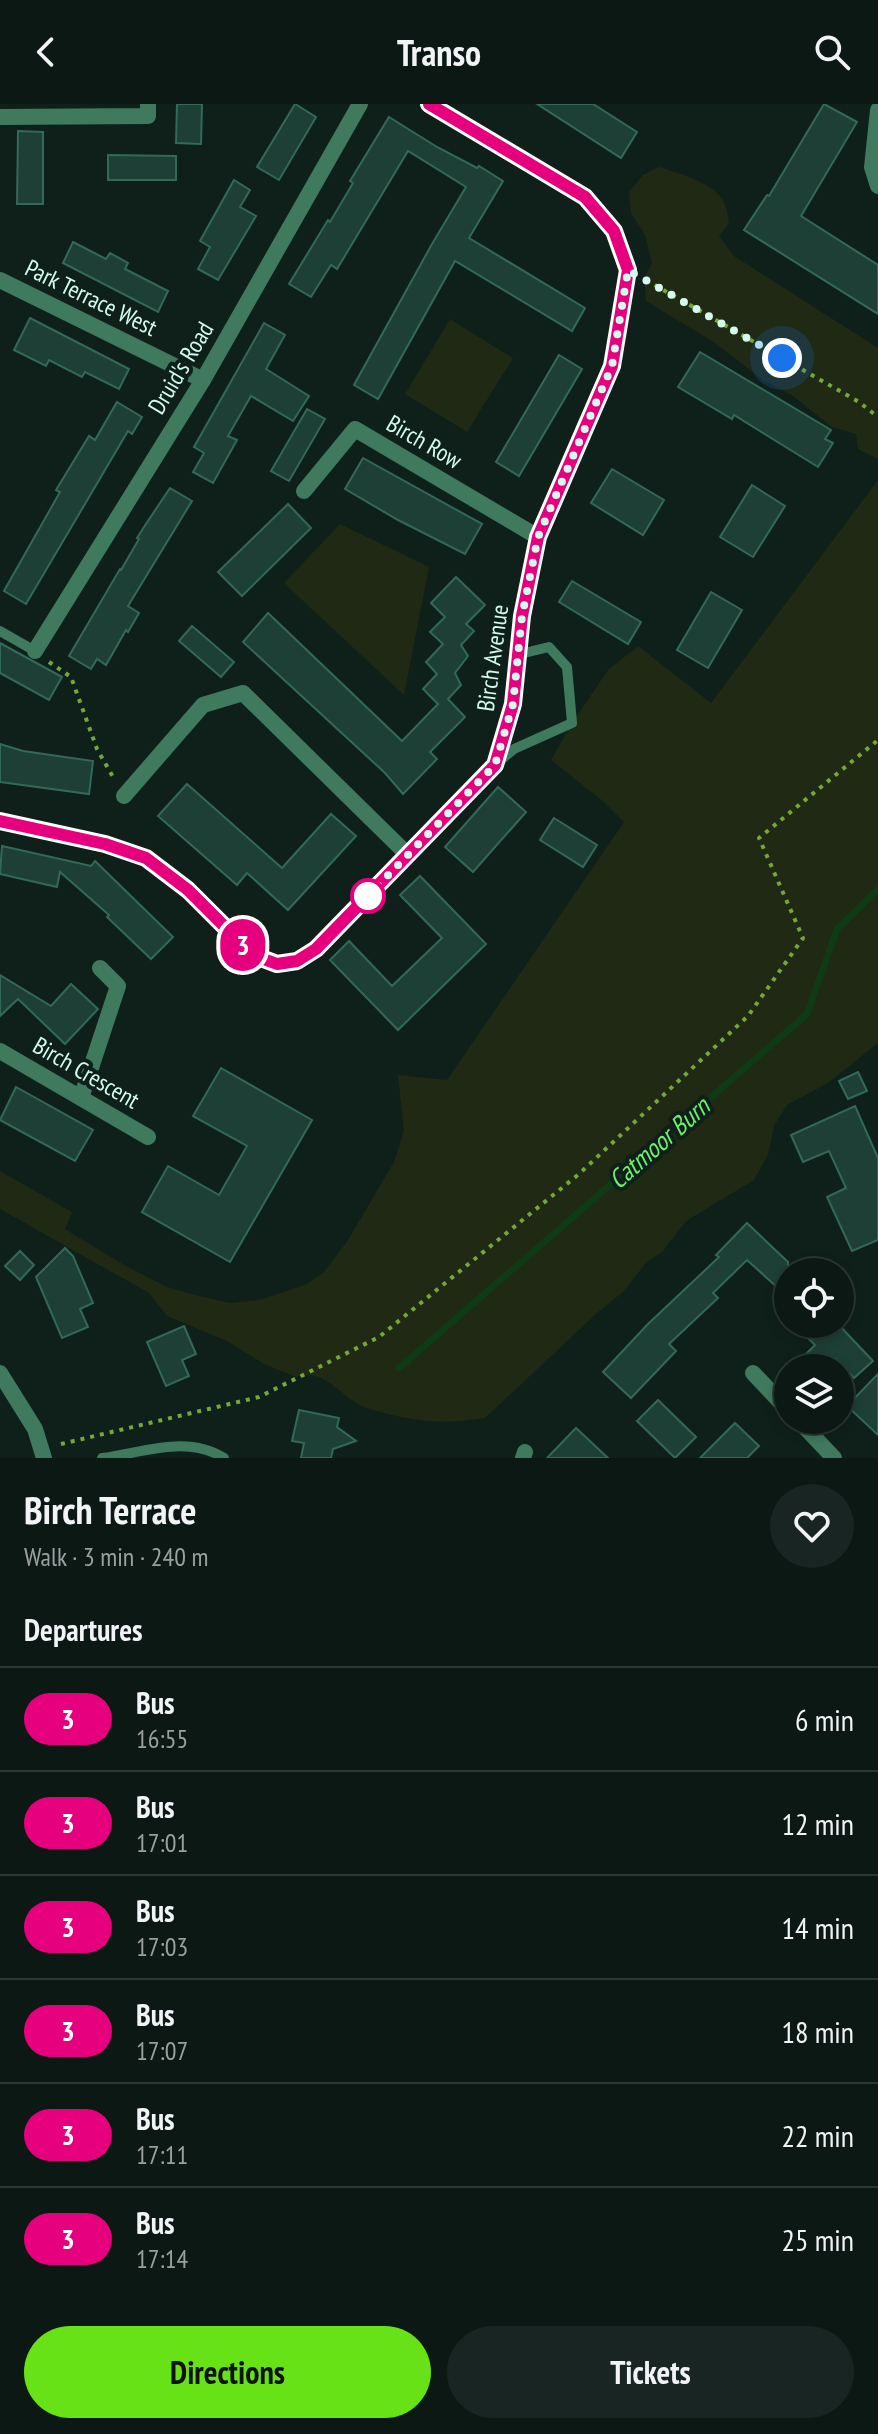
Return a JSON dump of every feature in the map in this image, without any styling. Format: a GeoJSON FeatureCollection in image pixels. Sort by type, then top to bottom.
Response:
{"type":"FeatureCollection","features":[{"type":"Feature","properties":{"kind":"street"},"geometry":{"type":"LineString","coordinates":[[0,117],[148,116],[148,104]]}},
{"type":"Feature","properties":{"kind":"street","name":"Druid's Road"},"geometry":{"type":"LineString","coordinates":[[35,651],[203,380],[360,104]]}},
{"type":"Feature","properties":{"kind":"street","name":"Birch Avenue"},"geometry":{"type":"LineString","coordinates":[[0,821],[105,844],[146,858],[188,890],[253,955],[277,964],[297,961],[316,949],[495,765],[513,704],[522,616],[538,537],[612,366],[628,270],[614,231],[585,197],[429,104]]}},
{"type":"Feature","properties":{"kind":"street"},"geometry":{"type":"LineString","coordinates":[[878,110],[872,167],[878,186]]}},
{"type":"Feature","properties":{"kind":"street","name":"Park Terrace West"},"geometry":{"type":"LineString","coordinates":[[0,280],[203,380]]}},
{"type":"Feature","properties":{"kind":"street","name":"Birch Row"},"geometry":{"type":"LineString","coordinates":[[304,491],[355,429],[538,537]]}},
{"type":"Feature","properties":{"kind":"street"},"geometry":{"type":"LineString","coordinates":[[124,796],[203,705],[243,693],[408,855]]}},
{"type":"Feature","properties":{"kind":"street"},"geometry":{"type":"LineString","coordinates":[[81,1098],[118,986],[100,968]]}},
{"type":"Feature","properties":{"kind":"street","name":"Birch Crescent"},"geometry":{"type":"LineString","coordinates":[[0,1051],[148,1137]]}},
{"type":"Feature","properties":{"kind":"street"},"geometry":{"type":"LineString","coordinates":[[0,1373],[35,1429],[43,1453]]}},
{"type":"Feature","properties":{"kind":"street"},"geometry":{"type":"LineString","coordinates":[[753,1373],[774,1395]]}},
{"type":"Feature","properties":{"kind":"street"},"geometry":{"type":"LineString","coordinates":[[811,1434],[834,1458]]}},
{"type":"Feature","properties":{"kind":"lane"},"geometry":{"type":"LineString","coordinates":[[0,631],[35,651]]}},
{"type":"Feature","properties":{"kind":"lane"},"geometry":{"type":"LineString","coordinates":[[495,765],[514,749],[572,723],[567,667],[549,647],[520,654]]}},
{"type":"Feature","properties":{"kind":"lane"},"geometry":{"type":"LineString","coordinates":[[102,1458],[195,1445],[224,1458]]}},
{"type":"Feature","properties":{"kind":"path"},"geometry":{"type":"LineString","coordinates":[[628,270],[859,402],[878,417]]}},
{"type":"Feature","properties":{"kind":"path"},"geometry":{"type":"LineString","coordinates":[[35,651],[71,677],[97,749],[124,796]]}},
{"type":"Feature","properties":{"kind":"path"},"geometry":{"type":"LineString","coordinates":[[43,1453],[259,1397],[379,1337],[579,1174],[748,1016],[803,938],[759,838],[878,740]]}},
{"type":"Feature","properties":{"kind":"green space"},"geometry":{"type":"Polygon","coordinates":[[[659,167],[698,181],[721,197],[729,223],[719,236],[734,256],[878,348],[878,459],[858,449],[856,434],[832,427],[793,396],[763,380],[715,343],[646,301],[644,278],[652,263],[645,235],[631,213],[629,192],[643,175],[659,167]]]}},
{"type":"Feature","properties":{"kind":"green space"},"geometry":{"type":"Polygon","coordinates":[[[450,319],[513,358],[467,432],[405,394],[450,319]]]}},
{"type":"Feature","properties":{"kind":"green space"},"geometry":{"type":"Polygon","coordinates":[[[878,480],[878,1043],[828,1083],[787,1105],[774,1126],[768,1155],[754,1180],[686,1221],[663,1251],[646,1263],[623,1292],[485,1418],[435,1422],[410,1419],[359,1405],[321,1378],[313,1375],[296,1377],[264,1364],[227,1341],[167,1316],[149,1293],[0,1209],[0,1171],[72,1212],[65,1229],[126,1266],[167,1287],[230,1303],[259,1300],[307,1284],[324,1272],[348,1240],[394,1162],[404,1131],[398,1075],[447,1080],[624,822],[551,760],[608,670],[638,646],[711,703],[878,480]]]}},
{"type":"Feature","properties":{"kind":"green space"},"geometry":{"type":"Polygon","coordinates":[[[340,524],[429,567],[404,695],[284,583],[340,524]]]}},
{"type":"Feature","properties":{"kind":"building"},"geometry":{"type":"Polygon","coordinates":[[[177,104],[202,104],[201,144],[176,143],[177,104]]]}},
{"type":"Feature","properties":{"kind":"building"},"geometry":{"type":"Polygon","coordinates":[[[295,104],[316,117],[279,180],[257,167],[295,104]]]}},
{"type":"Feature","properties":{"kind":"building"},"geometry":{"type":"Polygon","coordinates":[[[537,104],[593,104],[637,132],[621,158],[537,104]]]}},
{"type":"Feature","properties":{"kind":"building"},"geometry":{"type":"Polygon","coordinates":[[[824,104],[857,122],[801,216],[878,265],[878,314],[744,230],[769,196],[824,104]]]}},
{"type":"Feature","properties":{"kind":"building"},"geometry":{"type":"Polygon","coordinates":[[[389,117],[437,147],[503,181],[469,238],[585,308],[572,331],[455,261],[378,399],[354,385],[466,187],[408,151],[337,269],[331,265],[311,297],[289,284],[328,220],[330,222],[353,183],[350,181],[389,117]]]}},
{"type":"Feature","properties":{"kind":"building"},"geometry":{"type":"Polygon","coordinates":[[[18,131],[43,132],[43,204],[17,204],[18,131]]]}},
{"type":"Feature","properties":{"kind":"building"},"geometry":{"type":"Polygon","coordinates":[[[108,155],[176,156],[176,180],[108,180],[108,155]]]}},
{"type":"Feature","properties":{"kind":"building"},"geometry":{"type":"Polygon","coordinates":[[[234,180],[250,190],[240,207],[256,216],[218,280],[198,269],[210,247],[200,241],[234,180]]]}},
{"type":"Feature","properties":{"kind":"building"},"geometry":{"type":"Polygon","coordinates":[[[73,242],[106,259],[110,253],[128,263],[125,269],[168,291],[158,312],[63,263],[73,242]]]}},
{"type":"Feature","properties":{"kind":"building"},"geometry":{"type":"Polygon","coordinates":[[[30,318],[129,369],[119,389],[85,372],[82,377],[49,360],[46,366],[14,350],[30,318]]]}},
{"type":"Feature","properties":{"kind":"building"},"geometry":{"type":"Polygon","coordinates":[[[264,323],[285,335],[266,369],[309,396],[293,421],[251,396],[228,436],[237,440],[213,483],[193,472],[204,453],[194,447],[264,323]]]}},
{"type":"Feature","properties":{"kind":"building"},"geometry":{"type":"Polygon","coordinates":[[[700,352],[831,430],[825,439],[833,443],[818,467],[734,415],[732,419],[678,387],[700,352]]]}},
{"type":"Feature","properties":{"kind":"building"},"geometry":{"type":"Polygon","coordinates":[[[559,355],[582,369],[519,476],[496,462],[559,355]]]}},
{"type":"Feature","properties":{"kind":"building"},"geometry":{"type":"Polygon","coordinates":[[[117,402],[142,417],[132,434],[128,431],[26,604],[4,591],[60,492],[56,490],[89,436],[95,440],[117,402]]]}},
{"type":"Feature","properties":{"kind":"building"},"geometry":{"type":"Polygon","coordinates":[[[307,409],[325,419],[289,481],[271,471],[307,409]]]}},
{"type":"Feature","properties":{"kind":"building"},"geometry":{"type":"Polygon","coordinates":[[[363,458],[482,524],[465,554],[345,489],[363,458]]]}},
{"type":"Feature","properties":{"kind":"building"},"geometry":{"type":"Polygon","coordinates":[[[612,469],[664,500],[643,535],[591,503],[612,469]]]}},
{"type":"Feature","properties":{"kind":"building"},"geometry":{"type":"Polygon","coordinates":[[[752,485],[785,506],[753,557],[720,537],[752,485]]]}},
{"type":"Feature","properties":{"kind":"building"},"geometry":{"type":"Polygon","coordinates":[[[170,488],[192,501],[128,606],[139,613],[128,632],[126,630],[106,665],[97,659],[91,669],[69,656],[137,538],[170,488]]]}},
{"type":"Feature","properties":{"kind":"building"},"geometry":{"type":"Polygon","coordinates":[[[288,504],[311,528],[242,596],[218,572],[288,504]]]}},
{"type":"Feature","properties":{"kind":"building"},"geometry":{"type":"Polygon","coordinates":[[[456,577],[485,605],[466,624],[474,631],[461,645],[468,656],[455,673],[461,685],[448,699],[465,717],[430,752],[437,759],[403,794],[385,773],[243,642],[268,613],[402,741],[438,704],[423,689],[437,674],[426,662],[443,644],[430,632],[445,617],[431,603],[456,577]]]}},
{"type":"Feature","properties":{"kind":"building"},"geometry":{"type":"Polygon","coordinates":[[[572,581],[641,622],[628,644],[559,602],[572,581]]]}},
{"type":"Feature","properties":{"kind":"building"},"geometry":{"type":"Polygon","coordinates":[[[711,592],[742,610],[708,668],[677,650],[711,592]]]}},
{"type":"Feature","properties":{"kind":"building"},"geometry":{"type":"Polygon","coordinates":[[[192,626],[234,662],[221,677],[179,641],[192,626]]]}},
{"type":"Feature","properties":{"kind":"building"},"geometry":{"type":"Polygon","coordinates":[[[0,643],[62,677],[49,700],[0,673],[0,643]]]}},
{"type":"Feature","properties":{"kind":"building"},"geometry":{"type":"Polygon","coordinates":[[[0,744],[23,751],[93,761],[89,794],[0,782],[0,744]]]}},
{"type":"Feature","properties":{"kind":"building"},"geometry":{"type":"Polygon","coordinates":[[[187,784],[282,868],[331,814],[356,836],[288,910],[247,873],[237,885],[158,816],[187,784]]]}},
{"type":"Feature","properties":{"kind":"building"},"geometry":{"type":"Polygon","coordinates":[[[498,787],[526,812],[473,872],[445,847],[498,787]]]}},
{"type":"Feature","properties":{"kind":"building"},"geometry":{"type":"Polygon","coordinates":[[[554,818],[597,845],[583,867],[540,840],[554,818]]]}},
{"type":"Feature","properties":{"kind":"building"},"geometry":{"type":"Polygon","coordinates":[[[2,846],[91,866],[95,861],[173,937],[151,959],[107,917],[109,915],[60,872],[57,887],[0,874],[2,846]]]}},
{"type":"Feature","properties":{"kind":"building"},"geometry":{"type":"Polygon","coordinates":[[[420,876],[486,944],[398,1030],[330,960],[349,941],[392,986],[442,938],[400,895],[420,876]]]}},
{"type":"Feature","properties":{"kind":"building"},"geometry":{"type":"Polygon","coordinates":[[[0,975],[51,1006],[71,984],[98,1009],[65,1044],[18,999],[0,1016],[0,975]]]}},
{"type":"Feature","properties":{"kind":"building"},"geometry":{"type":"Polygon","coordinates":[[[221,1068],[312,1120],[230,1262],[142,1212],[168,1166],[219,1195],[247,1146],[193,1116],[221,1068]]]}},
{"type":"Feature","properties":{"kind":"building"},"geometry":{"type":"Polygon","coordinates":[[[858,1072],[867,1091],[848,1099],[839,1081],[858,1072]]]}},
{"type":"Feature","properties":{"kind":"building"},"geometry":{"type":"Polygon","coordinates":[[[16,1087],[93,1130],[75,1161],[0,1120],[16,1087]]]}},
{"type":"Feature","properties":{"kind":"building"},"geometry":{"type":"Polygon","coordinates":[[[855,1106],[878,1158],[878,1240],[852,1251],[827,1197],[846,1188],[829,1151],[803,1162],[791,1135],[855,1106]]]}},
{"type":"Feature","properties":{"kind":"building"},"geometry":{"type":"Polygon","coordinates":[[[747,1223],[784,1258],[774,1258],[774,1284],[747,1260],[713,1293],[718,1298],[669,1344],[676,1351],[631,1398],[603,1372],[648,1324],[719,1257],[716,1255],[747,1223]]]}},
{"type":"Feature","properties":{"kind":"building"},"geometry":{"type":"Polygon","coordinates":[[[65,1248],[73,1256],[93,1303],[80,1309],[88,1327],[62,1338],[36,1277],[65,1248]]]}},
{"type":"Feature","properties":{"kind":"building"},"geometry":{"type":"Polygon","coordinates":[[[20,1251],[34,1265],[20,1280],[5,1266],[20,1251]]]}},
{"type":"Feature","properties":{"kind":"building"},"geometry":{"type":"Polygon","coordinates":[[[184,1326],[196,1354],[182,1360],[189,1376],[166,1386],[147,1342],[184,1326]]]}},
{"type":"Feature","properties":{"kind":"building"},"geometry":{"type":"Polygon","coordinates":[[[808,1338],[851,1338],[873,1361],[854,1378],[854,1354],[806,1354],[815,1345],[808,1338]]]}},
{"type":"Feature","properties":{"kind":"building"},"geometry":{"type":"Polygon","coordinates":[[[878,1374],[878,1435],[854,1413],[854,1399],[878,1374]]]}},
{"type":"Feature","properties":{"kind":"building"},"geometry":{"type":"Polygon","coordinates":[[[658,1400],[696,1437],[675,1458],[637,1421],[658,1400]]]}},
{"type":"Feature","properties":{"kind":"building"},"geometry":{"type":"Polygon","coordinates":[[[299,1410],[339,1418],[337,1427],[356,1441],[333,1449],[331,1458],[301,1458],[304,1443],[292,1441],[299,1410]]]}},
{"type":"Feature","properties":{"kind":"building"},"geometry":{"type":"Polygon","coordinates":[[[735,1423],[759,1446],[747,1458],[700,1458],[735,1423]]]}},
{"type":"Feature","properties":{"kind":"building"},"geometry":{"type":"Polygon","coordinates":[[[576,1428],[608,1458],[547,1458],[576,1428]]]}},
{"type":"Feature","properties":{"kind":"waterway","name":"Catmoor Burn"},"geometry":{"type":"LineString","coordinates":[[399,1368],[807,1014],[837,929],[878,889]]}},
{"type":"Feature","properties":{"kind":"bus line","name":"3"},"geometry":{"type":"LineString","coordinates":[[0,821],[105,844],[146,858],[188,890],[253,955],[277,964],[297,961],[316,949],[495,765],[513,704],[522,616],[538,537],[612,366],[628,270],[614,231],[585,197],[429,104]]}},
{"type":"Feature","properties":{"kind":"route"},"geometry":{"type":"LineString","coordinates":[[368,896],[495,765],[513,704],[522,616],[538,537],[612,366],[628,270],[782,358]]}}]}
